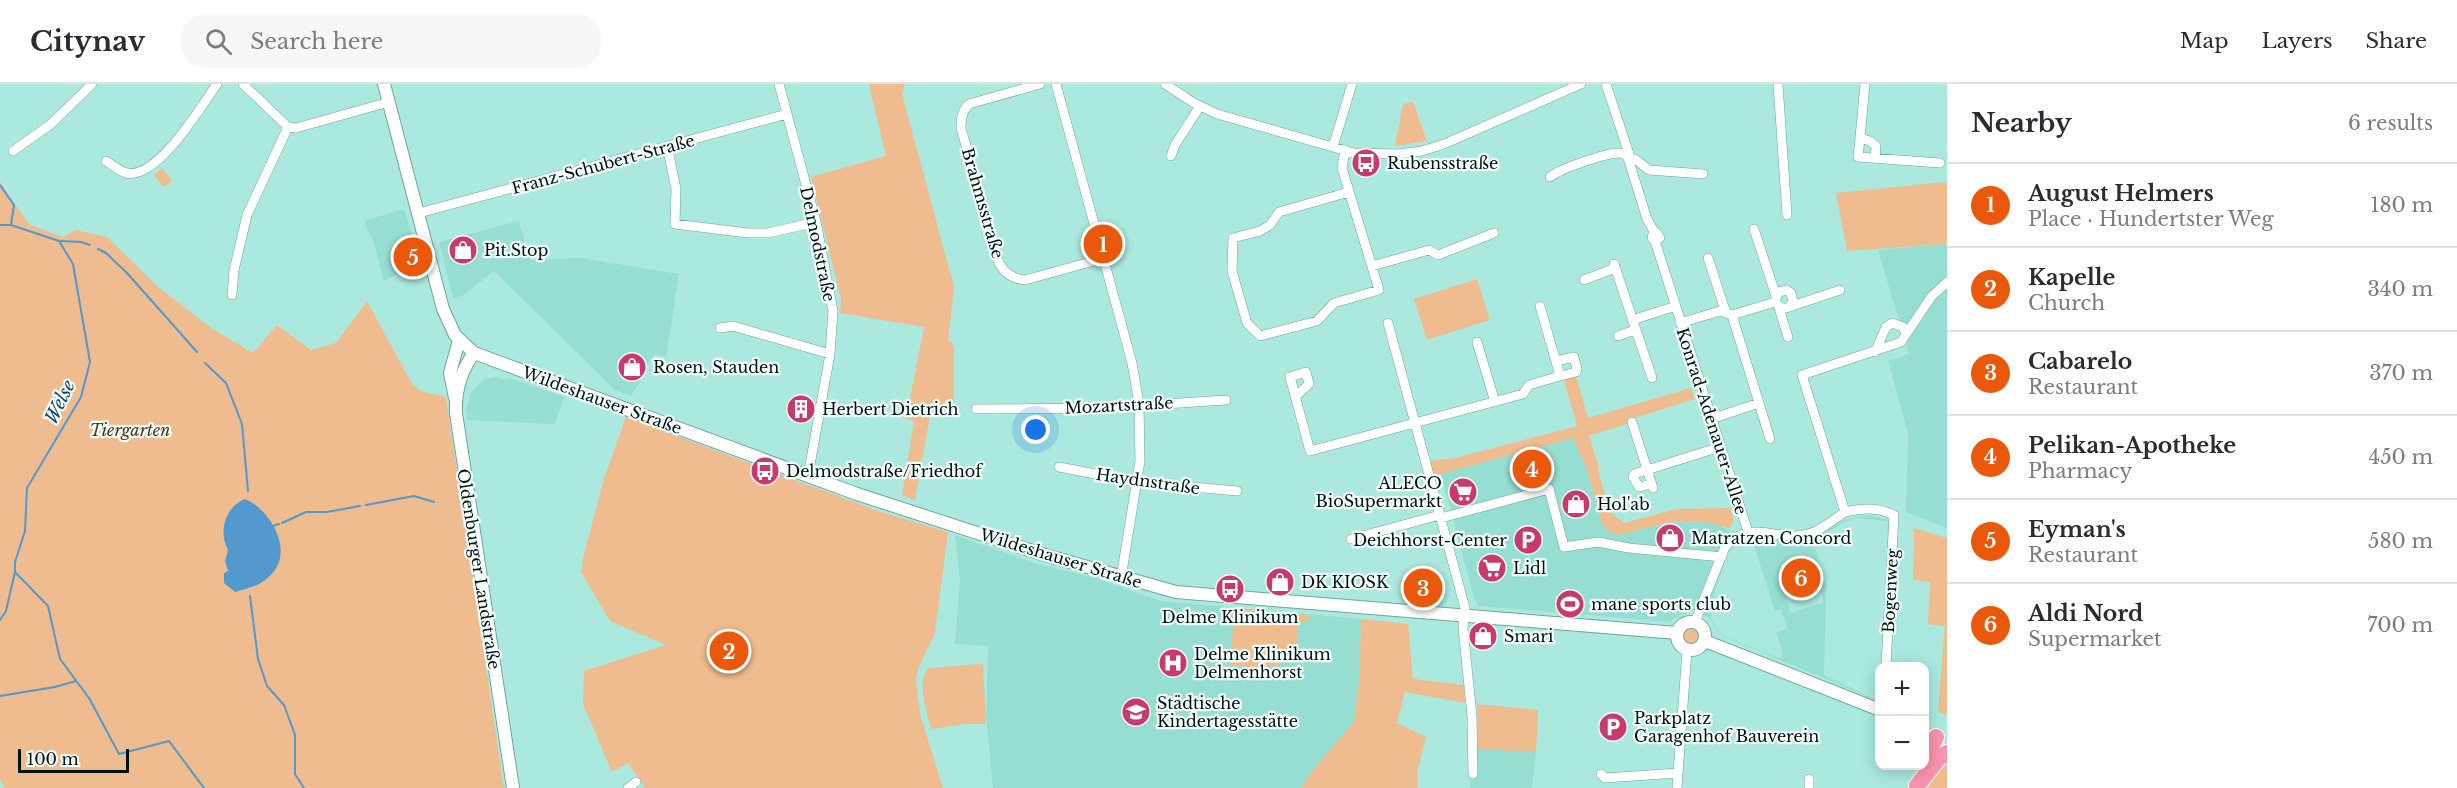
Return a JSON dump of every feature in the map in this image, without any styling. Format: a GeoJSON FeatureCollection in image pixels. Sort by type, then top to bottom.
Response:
{"type":"FeatureCollection","features":[{"type":"Feature","properties":{"kind":"highway"},"geometry":{"type":"LineString","coordinates":[[1920,773],[1930,735]]}},
{"type":"Feature","properties":{"kind":"highway"},"geometry":{"type":"LineString","coordinates":[[1920,773],[1947,753]]}},
{"type":"Feature","properties":{"kind":"main road"},"geometry":{"type":"LineString","coordinates":[[384,84],[448,324],[459,340],[474,353]]}},
{"type":"Feature","properties":{"kind":"main road"},"geometry":{"type":"LineString","coordinates":[[455,399],[450,373],[459,340]]}},
{"type":"Feature","properties":{"kind":"main road","name":"Oldenburger Landstraße"},"geometry":{"type":"LineString","coordinates":[[474,353],[464,367],[455,399],[513,788]]}},
{"type":"Feature","properties":{"kind":"main road","name":"Wildeshauser Straße"},"geometry":{"type":"LineString","coordinates":[[474,353],[808,476],[1028,550],[1176,592],[1677,633]]}},
{"type":"Feature","properties":{"kind":"main road"},"geometry":{"type":"LineString","coordinates":[[1695,622],[1703,628],[1705,640],[1698,649],[1687,650],[1677,640],[1677,633],[1683,624],[1695,622]]}},
{"type":"Feature","properties":{"kind":"main road"},"geometry":{"type":"LineString","coordinates":[[1705,640],[1875,708]]}},
{"type":"Feature","properties":{"kind":"street"},"geometry":{"type":"LineString","coordinates":[[13,151],[51,124],[92,84]]}},
{"type":"Feature","properties":{"kind":"street"},"geometry":{"type":"LineString","coordinates":[[106,161],[127,173],[146,170],[166,153],[217,84]]}},
{"type":"Feature","properties":{"kind":"street"},"geometry":{"type":"LineString","coordinates":[[243,84],[288,127],[296,128],[389,102]]}},
{"type":"Feature","properties":{"kind":"street","name":"Delmodstraße"},"geometry":{"type":"LineString","coordinates":[[779,84],[816,222],[833,310],[831,354],[808,476]]}},
{"type":"Feature","properties":{"kind":"street","name":"Brahmsstraße"},"geometry":{"type":"LineString","coordinates":[[1040,84],[969,104],[961,119],[999,263],[1012,277],[1025,280],[1105,258]]}},
{"type":"Feature","properties":{"kind":"street"},"geometry":{"type":"LineString","coordinates":[[1056,84],[1105,258],[1132,363],[1139,404],[1140,452],[1137,482],[1121,578]]}},
{"type":"Feature","properties":{"kind":"street"},"geometry":{"type":"LineString","coordinates":[[1165,84],[1217,114],[1345,150],[1364,154],[1392,155],[1422,151],[1458,139],[1581,84]]}},
{"type":"Feature","properties":{"kind":"street"},"geometry":{"type":"LineString","coordinates":[[1333,147],[1352,84]]}},
{"type":"Feature","properties":{"kind":"street","name":"Konrad-Adenauer-Allee"},"geometry":{"type":"LineString","coordinates":[[1606,84],[1748,532],[1733,538],[1725,547],[1695,622]]}},
{"type":"Feature","properties":{"kind":"street"},"geometry":{"type":"LineString","coordinates":[[1778,84],[1787,215]]}},
{"type":"Feature","properties":{"kind":"street"},"geometry":{"type":"LineString","coordinates":[[1865,84],[1858,156],[1940,163]]}},
{"type":"Feature","properties":{"kind":"street"},"geometry":{"type":"LineString","coordinates":[[1171,156],[1175,144],[1200,106]]}},
{"type":"Feature","properties":{"kind":"street","name":"Franz-Schubert-Straße"},"geometry":{"type":"LineString","coordinates":[[419,213],[788,114]]}},
{"type":"Feature","properties":{"kind":"street"},"geometry":{"type":"LineString","coordinates":[[231,295],[247,215],[288,127]]}},
{"type":"Feature","properties":{"kind":"street"},"geometry":{"type":"LineString","coordinates":[[1860,138],[1876,146],[1875,158]]}},
{"type":"Feature","properties":{"kind":"street"},"geometry":{"type":"LineString","coordinates":[[667,146],[676,189],[675,224],[758,233],[789,230],[816,222]]}},
{"type":"Feature","properties":{"kind":"street"},"geometry":{"type":"LineString","coordinates":[[1345,150],[1342,168],[1379,290],[1334,303],[1317,321],[1260,336],[1247,323],[1232,271],[1233,238],[1265,228],[1279,212],[1349,192]]}},
{"type":"Feature","properties":{"kind":"street"},"geometry":{"type":"LineString","coordinates":[[1550,177],[1557,172],[1619,153],[1630,157],[1648,170],[1703,174]]}},
{"type":"Feature","properties":{"kind":"street"},"geometry":{"type":"LineString","coordinates":[[1754,229],[1788,337]]}},
{"type":"Feature","properties":{"kind":"street"},"geometry":{"type":"LineString","coordinates":[[1372,266],[1429,249],[1438,255],[1494,233]]}},
{"type":"Feature","properties":{"kind":"street"},"geometry":{"type":"LineString","coordinates":[[1708,258],[1729,314],[1770,440]]}},
{"type":"Feature","properties":{"kind":"street"},"geometry":{"type":"LineString","coordinates":[[1584,280],[1614,266],[1652,378]]}},
{"type":"Feature","properties":{"kind":"street"},"geometry":{"type":"LineString","coordinates":[[1748,532],[1766,531],[1786,537],[1806,535],[1845,512],[1802,375],[1901,342],[1931,297],[1947,282]]}},
{"type":"Feature","properties":{"kind":"street"},"geometry":{"type":"LineString","coordinates":[[1680,323],[1720,311],[1729,314],[1776,301],[1782,290],[1791,293],[1793,302],[1790,306]]}},
{"type":"Feature","properties":{"kind":"street"},"geometry":{"type":"LineString","coordinates":[[1776,301],[1786,308],[1840,290]]}},
{"type":"Feature","properties":{"kind":"street"},"geometry":{"type":"LineString","coordinates":[[1540,306],[1560,376]]}},
{"type":"Feature","properties":{"kind":"street"},"geometry":{"type":"LineString","coordinates":[[1632,320],[1676,306]]}},
{"type":"Feature","properties":{"kind":"street"},"geometry":{"type":"LineString","coordinates":[[1388,323],[1465,608],[1463,628],[1472,716],[1473,774]]}},
{"type":"Feature","properties":{"kind":"street"},"geometry":{"type":"LineString","coordinates":[[1875,352],[1886,327],[1892,323],[1903,327],[1906,334]]}},
{"type":"Feature","properties":{"kind":"street"},"geometry":{"type":"LineString","coordinates":[[720,328],[733,326],[831,354]]}},
{"type":"Feature","properties":{"kind":"street"},"geometry":{"type":"LineString","coordinates":[[1618,336],[1635,330]]}},
{"type":"Feature","properties":{"kind":"street"},"geometry":{"type":"LineString","coordinates":[[1477,342],[1495,402]]}},
{"type":"Feature","properties":{"kind":"street"},"geometry":{"type":"LineString","coordinates":[[1295,397],[1310,451],[1523,394],[1529,385],[1576,372],[1574,357],[1556,361]]}},
{"type":"Feature","properties":{"kind":"street","name":"Mozartstraße"},"geometry":{"type":"LineString","coordinates":[[976,409],[1102,408],[1226,400]]}},
{"type":"Feature","properties":{"kind":"street"},"geometry":{"type":"LineString","coordinates":[[1711,419],[1759,403]]}},
{"type":"Feature","properties":{"kind":"street"},"geometry":{"type":"LineString","coordinates":[[1632,422],[1647,470],[1652,486],[1639,488],[1633,477],[1634,474],[1647,470],[1720,447]]}},
{"type":"Feature","properties":{"kind":"street","name":"Haydnstraße"},"geometry":{"type":"LineString","coordinates":[[1059,467],[1137,482],[1237,491]]}},
{"type":"Feature","properties":{"kind":"street"},"geometry":{"type":"LineString","coordinates":[[1351,539],[1549,489],[1564,547],[1598,542],[1629,549],[1722,557]]}},
{"type":"Feature","properties":{"kind":"street","name":"Bogenweg"},"geometry":{"type":"LineString","coordinates":[[1845,512],[1862,508],[1880,509],[1894,515],[1887,662]]}},
{"type":"Feature","properties":{"kind":"street"},"geometry":{"type":"LineString","coordinates":[[1677,788],[1687,650]]}},
{"type":"Feature","properties":{"kind":"street"},"geometry":{"type":"LineString","coordinates":[[1601,774],[1605,778],[1678,773]]}},
{"type":"Feature","properties":{"kind":"shaded area"},"geometry":{"type":"Polygon","coordinates":[[[404,209],[420,263],[384,281],[374,243],[364,221],[404,209]]]}},
{"type":"Feature","properties":{"kind":"shaded area"},"geometry":{"type":"Polygon","coordinates":[[[519,221],[530,260],[580,258],[679,274],[666,357],[656,354],[644,367],[647,370],[631,396],[615,390],[494,271],[462,296],[453,298],[439,242],[519,221]]]}},
{"type":"Feature","properties":{"kind":"shaded area"},"geometry":{"type":"Polygon","coordinates":[[[1946,244],[1947,528],[1906,512],[1908,433],[1888,361],[1909,354],[1878,250],[1946,244]]]}},
{"type":"Feature","properties":{"kind":"shaded area"},"geometry":{"type":"Polygon","coordinates":[[[493,377],[508,380],[510,378],[564,397],[555,424],[468,420],[466,409],[472,391],[483,380],[493,377]]]}},
{"type":"Feature","properties":{"kind":"shaded area"},"geometry":{"type":"Polygon","coordinates":[[[1574,438],[1587,470],[1602,524],[1617,535],[1672,522],[1699,521],[1715,523],[1744,539],[1766,536],[1776,541],[1799,541],[1819,535],[1842,521],[1857,517],[1872,516],[1890,520],[1883,662],[1888,521],[1857,518],[1844,522],[1813,542],[1826,585],[1824,675],[1875,699],[1718,634],[1710,618],[1691,610],[1669,622],[1479,606],[1474,598],[1441,474],[1574,438]],[[1752,539],[1739,543],[1738,541],[1727,555],[1708,612],[1712,614],[1711,618],[1719,634],[1781,659],[1783,654],[1776,632],[1786,629],[1787,626],[1781,609],[1775,611],[1752,539]],[[1810,556],[1781,565],[1789,591],[1785,593],[1791,613],[1824,602],[1810,556]]]}},
{"type":"Feature","properties":{"kind":"shaded area"},"geometry":{"type":"Polygon","coordinates":[[[245,499],[262,511],[275,529],[281,550],[280,560],[267,579],[235,592],[224,583],[224,573],[228,571],[225,561],[228,550],[224,528],[232,508],[245,499]]]}},
{"type":"Feature","properties":{"kind":"shaded area","name":"Delme Klinikum Delmenhorst"},"geometry":{"type":"Polygon","coordinates":[[[955,535],[1034,563],[1096,578],[1160,601],[1361,619],[1359,679],[1354,722],[1312,771],[1301,788],[993,788],[986,714],[988,646],[955,644],[960,581],[955,535]]]}},
{"type":"Feature","properties":{"kind":"shaded area"},"geometry":{"type":"Polygon","coordinates":[[[1471,748],[1536,752],[1532,788],[1470,788],[1471,748]]]}},
{"type":"Feature","properties":{"kind":"green space"},"geometry":{"type":"Polygon","coordinates":[[[869,84],[905,84],[902,94],[954,287],[948,341],[952,342],[954,347],[954,418],[930,416],[915,500],[902,495],[914,421],[906,419],[924,327],[840,313],[841,299],[811,177],[886,156],[869,84]]]}},
{"type":"Feature","properties":{"kind":"green space"},"geometry":{"type":"Polygon","coordinates":[[[1413,102],[1427,141],[1395,146],[1403,104],[1413,102]]]}},
{"type":"Feature","properties":{"kind":"green space"},"geometry":{"type":"Polygon","coordinates":[[[162,168],[172,181],[164,187],[154,175],[162,168]]]}},
{"type":"Feature","properties":{"kind":"green space","name":"Tiergarten"},"geometry":{"type":"Polygon","coordinates":[[[0,182],[29,224],[63,237],[76,230],[107,237],[157,286],[211,328],[253,353],[277,325],[311,350],[336,343],[367,301],[411,382],[420,391],[446,397],[504,788],[4,788],[0,779],[0,182]],[[249,501],[238,502],[227,515],[223,527],[228,550],[225,561],[228,571],[225,583],[235,592],[252,588],[262,511],[249,501]]]}},
{"type":"Feature","properties":{"kind":"green space"},"geometry":{"type":"Polygon","coordinates":[[[1947,182],[1947,247],[1946,244],[1847,251],[1836,193],[1947,182]]]}},
{"type":"Feature","properties":{"kind":"green space"},"geometry":{"type":"Polygon","coordinates":[[[1477,279],[1490,320],[1427,340],[1414,299],[1477,279]]]}},
{"type":"Feature","properties":{"kind":"green space"},"geometry":{"type":"Polygon","coordinates":[[[1576,377],[1588,418],[1691,388],[1695,399],[1631,419],[1627,424],[1589,436],[1598,470],[1610,512],[1624,523],[1676,509],[1730,508],[1734,520],[1730,528],[1699,521],[1672,522],[1617,535],[1607,530],[1602,524],[1587,470],[1573,438],[1434,476],[1430,461],[1455,458],[1577,426],[1564,380],[1576,377]]]}},
{"type":"Feature","properties":{"kind":"green space"},"geometry":{"type":"Polygon","coordinates":[[[626,417],[881,512],[948,532],[935,633],[918,669],[916,679],[920,714],[943,788],[645,788],[628,763],[612,772],[583,704],[584,671],[666,645],[610,621],[581,572],[604,479],[626,417]]]}},
{"type":"Feature","properties":{"kind":"green space"},"geometry":{"type":"Polygon","coordinates":[[[1914,528],[1947,538],[1947,716],[1938,711],[1945,626],[1928,624],[1930,582],[1913,580],[1914,528]]]}},
{"type":"Feature","properties":{"kind":"green space"},"geometry":{"type":"Polygon","coordinates":[[[1242,609],[1310,615],[1309,622],[1299,622],[1296,649],[1303,650],[1302,652],[1275,666],[1230,665],[1233,626],[1224,625],[1226,614],[1241,615],[1242,609]]]}},
{"type":"Feature","properties":{"kind":"green space"},"geometry":{"type":"Polygon","coordinates":[[[1361,619],[1408,624],[1413,679],[1464,685],[1465,703],[1405,692],[1397,723],[1426,737],[1417,772],[1417,788],[1301,788],[1312,771],[1354,722],[1359,679],[1361,619]]]}},
{"type":"Feature","properties":{"kind":"green space"},"geometry":{"type":"Polygon","coordinates":[[[1691,627],[1697,630],[1700,636],[1697,642],[1691,645],[1685,642],[1682,636],[1685,630],[1691,627]]]}},
{"type":"Feature","properties":{"kind":"green space"},"geometry":{"type":"Polygon","coordinates":[[[983,664],[986,724],[965,724],[931,729],[923,689],[923,681],[928,668],[983,664]]]}},
{"type":"Feature","properties":{"kind":"green space"},"geometry":{"type":"Polygon","coordinates":[[[1477,704],[1538,710],[1536,752],[1478,749],[1477,704]]]}},
{"type":"Feature","properties":{"kind":"green space"},"geometry":{"type":"Polygon","coordinates":[[[1947,761],[1947,788],[1924,788],[1925,786],[1947,761]]]}},
{"type":"Feature","properties":{"kind":"waterway"},"geometry":{"type":"LineString","coordinates":[[0,185],[14,205],[11,225]]}},
{"type":"Feature","properties":{"kind":"waterway","name":"Welse"},"geometry":{"type":"LineString","coordinates":[[0,225],[11,225],[59,241],[73,264],[90,362],[81,397],[27,488],[25,531],[15,562],[15,572],[48,606],[60,659],[89,698],[119,754],[169,741],[204,788]]}},
{"type":"Feature","properties":{"kind":"waterway","name":"Welse"},"geometry":{"type":"LineString","coordinates":[[61,241],[90,245]]}},
{"type":"Feature","properties":{"kind":"waterway","name":"Welse"},"geometry":{"type":"LineString","coordinates":[[98,249],[106,253],[127,273],[197,352]]}},
{"type":"Feature","properties":{"kind":"waterway","name":"Welse"},"geometry":{"type":"LineString","coordinates":[[205,363],[226,383],[242,424],[248,491]]}},
{"type":"Feature","properties":{"kind":"waterway"},"geometry":{"type":"LineString","coordinates":[[366,505],[414,496],[434,502]]}},
{"type":"Feature","properties":{"kind":"waterway"},"geometry":{"type":"LineString","coordinates":[[282,523],[306,512],[327,512],[360,506]]}},
{"type":"Feature","properties":{"kind":"waterway"},"geometry":{"type":"LineString","coordinates":[[273,526],[279,524]]}},
{"type":"Feature","properties":{"kind":"waterway","name":"Welse"},"geometry":{"type":"LineString","coordinates":[[0,620],[6,611],[15,572]]}},
{"type":"Feature","properties":{"kind":"waterway","name":"Welse"},"geometry":{"type":"LineString","coordinates":[[250,596],[258,659],[267,686],[284,705],[295,735],[295,774],[304,788]]}},
{"type":"Feature","properties":{"kind":"waterway","name":"Welse"},"geometry":{"type":"LineString","coordinates":[[0,696],[55,687],[76,681]]}},
{"type":"Feature","properties":{"kind":"place","name":"Rubensstraße"},"geometry":{"type":"Point","coordinates":[1366,163]}},
{"type":"Feature","properties":{"kind":"place","name":"August Helmers"},"geometry":{"type":"Point","coordinates":[1103,244]}},
{"type":"Feature","properties":{"kind":"place","name":"Pit.Stop"},"geometry":{"type":"Point","coordinates":[463,250]}},
{"type":"Feature","properties":{"kind":"place","name":"Eyman's"},"geometry":{"type":"Point","coordinates":[413,257]}},
{"type":"Feature","properties":{"kind":"place","name":"Rosen, Stauden"},"geometry":{"type":"Point","coordinates":[632,367]}},
{"type":"Feature","properties":{"kind":"place","name":"Herbert Dietrich"},"geometry":{"type":"Point","coordinates":[801,409]}},
{"type":"Feature","properties":{"kind":"place","name":"Pelikan-Apotheke"},"geometry":{"type":"Point","coordinates":[1532,469]}},
{"type":"Feature","properties":{"kind":"place","name":"Delmodstraße/Friedhof"},"geometry":{"type":"Point","coordinates":[765,471]}},
{"type":"Feature","properties":{"kind":"place","name":"ALECO BioSupermarkt"},"geometry":{"type":"Point","coordinates":[1463,492]}},
{"type":"Feature","properties":{"kind":"place","name":"Hol'ab"},"geometry":{"type":"Point","coordinates":[1576,504]}},
{"type":"Feature","properties":{"kind":"place","name":"Matratzen Concord"},"geometry":{"type":"Point","coordinates":[1670,538]}},
{"type":"Feature","properties":{"kind":"place","name":"Deichhorst-Center"},"geometry":{"type":"Point","coordinates":[1528,540]}},
{"type":"Feature","properties":{"kind":"place","name":"Lidl"},"geometry":{"type":"Point","coordinates":[1492,568]}},
{"type":"Feature","properties":{"kind":"place","name":"Aldi Nord"},"geometry":{"type":"Point","coordinates":[1801,578]}},
{"type":"Feature","properties":{"kind":"place","name":"DK KIOSK"},"geometry":{"type":"Point","coordinates":[1280,582]}},
{"type":"Feature","properties":{"kind":"place","name":"Cabarelo"},"geometry":{"type":"Point","coordinates":[1423,588]}},
{"type":"Feature","properties":{"kind":"place","name":"Delme Klinikum"},"geometry":{"type":"Point","coordinates":[1230,589]}},
{"type":"Feature","properties":{"kind":"place","name":"mane sports club"},"geometry":{"type":"Point","coordinates":[1570,604]}},
{"type":"Feature","properties":{"kind":"place","name":"Smari"},"geometry":{"type":"Point","coordinates":[1483,636]}},
{"type":"Feature","properties":{"kind":"place","name":"Kapelle"},"geometry":{"type":"Point","coordinates":[729,651]}},
{"type":"Feature","properties":{"kind":"place","name":"Delme Klinikum Delmenhorst"},"geometry":{"type":"Point","coordinates":[1173,663]}},
{"type":"Feature","properties":{"kind":"place","name":"Städtische Kindertagesstätte"},"geometry":{"type":"Point","coordinates":[1136,712]}},
{"type":"Feature","properties":{"kind":"place","name":"Parkplatz Garagenhof Bauverein"},"geometry":{"type":"Point","coordinates":[1613,727]}}]}
